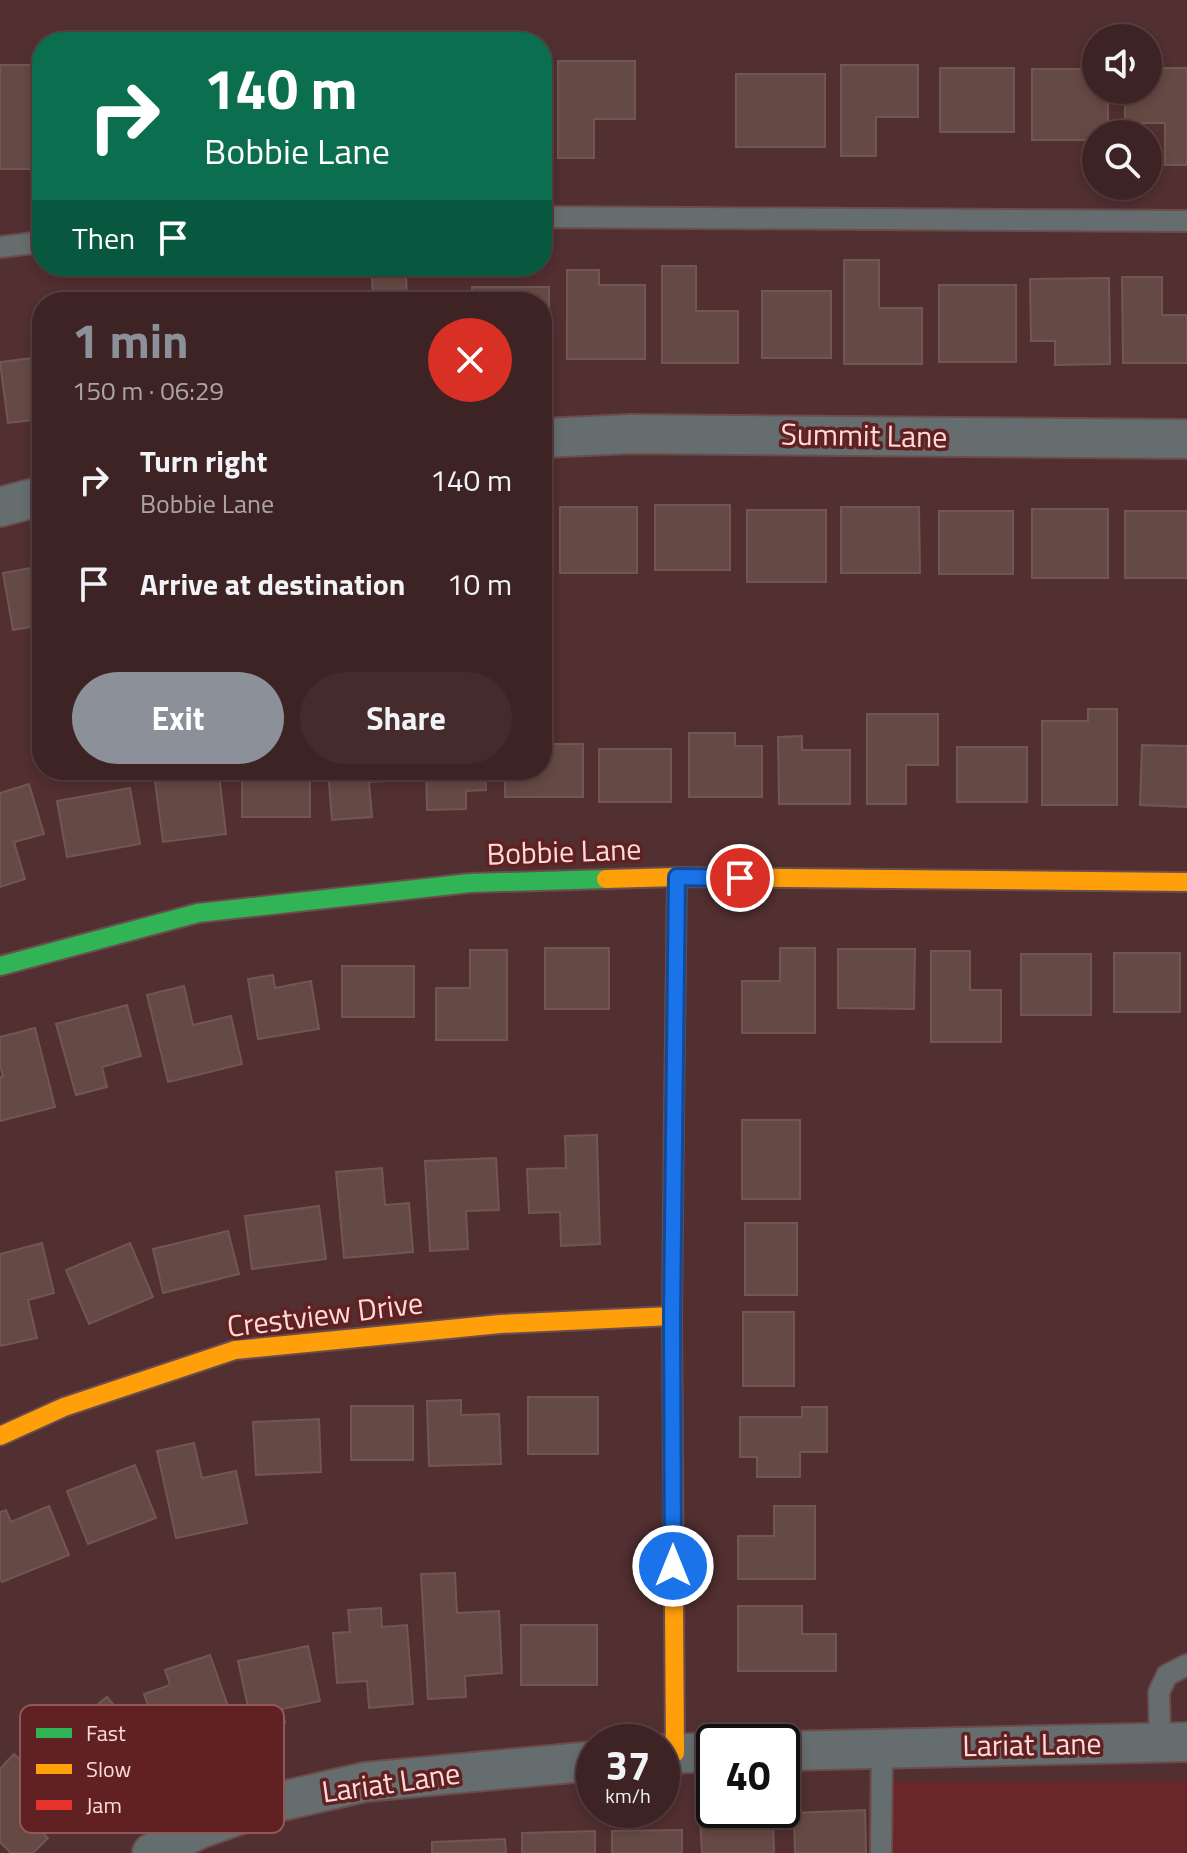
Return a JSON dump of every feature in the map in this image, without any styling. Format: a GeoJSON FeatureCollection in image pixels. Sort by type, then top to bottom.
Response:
{"type":"FeatureCollection","features":[{"type":"Feature","properties":{"kind":"street","name":"Summit Lane"},"geometry":{"type":"LineString","coordinates":[[552,438],[647,434],[1187,439]]}},
{"type":"Feature","properties":{"kind":"street"},"geometry":{"type":"LineString","coordinates":[[0,507],[32,499]]}},
{"type":"Feature","properties":{"kind":"street"},"geometry":{"type":"LineString","coordinates":[[668,1724],[677,877]]}},
{"type":"Feature","properties":{"kind":"street","name":"Bobbie Lane"},"geometry":{"type":"LineString","coordinates":[[0,966],[198,913],[470,883],[677,877],[1187,882]]}},
{"type":"Feature","properties":{"kind":"street","name":"Crestview Drive"},"geometry":{"type":"LineString","coordinates":[[0,1436],[64,1407],[235,1350],[500,1324],[672,1316]]}},
{"type":"Feature","properties":{"kind":"street","name":"Lariat Lane"},"geometry":{"type":"LineString","coordinates":[[800,1750],[1174,1742]]}},
{"type":"Feature","properties":{"kind":"street","name":"Lariat Lane"},"geometry":{"type":"LineString","coordinates":[[284,1801],[365,1782],[576,1763]]}},
{"type":"Feature","properties":{"kind":"street","name":"Lariat Lane"},"geometry":{"type":"LineString","coordinates":[[152,1853],[191,1833]]}},
{"type":"Feature","properties":{"kind":"lane"},"geometry":{"type":"LineString","coordinates":[[552,217],[1187,221]]}},
{"type":"Feature","properties":{"kind":"lane"},"geometry":{"type":"LineString","coordinates":[[0,247],[32,243]]}},
{"type":"Feature","properties":{"kind":"lane"},"geometry":{"type":"LineString","coordinates":[[1174,1742],[1159,1692],[1167,1675],[1187,1665]]}},
{"type":"Feature","properties":{"kind":"lane"},"geometry":{"type":"LineString","coordinates":[[881,1853],[882,1748]]}},
{"type":"Feature","properties":{"kind":"shaded area"},"geometry":{"type":"Polygon","coordinates":[[[1187,1781],[1187,1853],[888,1853],[882,1782],[1187,1781]]]}},
{"type":"Feature","properties":{"kind":"building"},"geometry":{"type":"Polygon","coordinates":[[[558,61],[635,61],[635,119],[594,119],[594,158],[558,158],[558,61]]]}},
{"type":"Feature","properties":{"kind":"building"},"geometry":{"type":"Polygon","coordinates":[[[0,65],[32,65],[32,169],[0,169],[0,65]]]}},
{"type":"Feature","properties":{"kind":"building"},"geometry":{"type":"Polygon","coordinates":[[[841,65],[918,65],[918,117],[876,117],[876,156],[841,156],[841,65]]]}},
{"type":"Feature","properties":{"kind":"building"},"geometry":{"type":"Polygon","coordinates":[[[940,68],[1014,68],[1014,132],[940,132],[940,68]]]}},
{"type":"Feature","properties":{"kind":"building"},"geometry":{"type":"Polygon","coordinates":[[[1162,68],[1187,68],[1187,165],[1165,165],[1165,123],[1162,120],[1125,120],[1125,104],[1162,104],[1162,68]]]}},
{"type":"Feature","properties":{"kind":"building"},"geometry":{"type":"Polygon","coordinates":[[[1032,69],[1082,69],[1082,104],[1108,104],[1108,120],[1082,120],[1082,140],[1032,140],[1032,69]]]}},
{"type":"Feature","properties":{"kind":"building"},"geometry":{"type":"Polygon","coordinates":[[[736,74],[825,74],[825,147],[736,147],[736,74]]]}},
{"type":"Feature","properties":{"kind":"building"},"geometry":{"type":"Polygon","coordinates":[[[844,260],[879,260],[879,308],[922,308],[922,364],[844,364],[844,260]]]}},
{"type":"Feature","properties":{"kind":"building"},"geometry":{"type":"Polygon","coordinates":[[[662,266],[696,266],[696,311],[738,311],[738,363],[662,363],[662,266]]]}},
{"type":"Feature","properties":{"kind":"building"},"geometry":{"type":"Polygon","coordinates":[[[567,270],[599,270],[599,285],[645,285],[645,359],[567,359],[567,270]]]}},
{"type":"Feature","properties":{"kind":"building"},"geometry":{"type":"Polygon","coordinates":[[[372,276],[406,276],[407,292],[373,292],[372,276]]]}},
{"type":"Feature","properties":{"kind":"building"},"geometry":{"type":"Polygon","coordinates":[[[1122,277],[1162,277],[1162,315],[1187,315],[1187,363],[1123,363],[1122,277]]]}},
{"type":"Feature","properties":{"kind":"building"},"geometry":{"type":"Polygon","coordinates":[[[1109,278],[1110,364],[1055,365],[1055,341],[1031,341],[1030,279],[1109,278]]]}},
{"type":"Feature","properties":{"kind":"building"},"geometry":{"type":"Polygon","coordinates":[[[939,285],[1016,285],[1016,362],[939,362],[939,285]]]}},
{"type":"Feature","properties":{"kind":"building"},"geometry":{"type":"Polygon","coordinates":[[[472,287],[549,287],[549,292],[472,292],[472,287]]]}},
{"type":"Feature","properties":{"kind":"building"},"geometry":{"type":"Polygon","coordinates":[[[762,291],[831,291],[831,358],[762,358],[762,291]]]}},
{"type":"Feature","properties":{"kind":"building"},"geometry":{"type":"Polygon","coordinates":[[[32,358],[32,420],[8,423],[0,362],[32,358]]]}},
{"type":"Feature","properties":{"kind":"building"},"geometry":{"type":"Polygon","coordinates":[[[655,505],[730,505],[730,570],[655,570],[655,505]]]}},
{"type":"Feature","properties":{"kind":"building"},"geometry":{"type":"Polygon","coordinates":[[[560,507],[637,507],[637,573],[560,573],[560,507]]]}},
{"type":"Feature","properties":{"kind":"building"},"geometry":{"type":"Polygon","coordinates":[[[841,507],[919,507],[920,573],[841,573],[841,507]]]}},
{"type":"Feature","properties":{"kind":"building"},"geometry":{"type":"Polygon","coordinates":[[[1032,509],[1108,509],[1108,578],[1032,578],[1032,509]]]}},
{"type":"Feature","properties":{"kind":"building"},"geometry":{"type":"Polygon","coordinates":[[[747,510],[826,510],[826,582],[747,582],[747,510]]]}},
{"type":"Feature","properties":{"kind":"building"},"geometry":{"type":"Polygon","coordinates":[[[939,511],[1013,511],[1013,574],[939,574],[939,511]]]}},
{"type":"Feature","properties":{"kind":"building"},"geometry":{"type":"Polygon","coordinates":[[[1125,511],[1187,511],[1187,578],[1125,578],[1125,511]]]}},
{"type":"Feature","properties":{"kind":"building"},"geometry":{"type":"Polygon","coordinates":[[[32,568],[32,627],[13,630],[3,573],[32,568]]]}},
{"type":"Feature","properties":{"kind":"building"},"geometry":{"type":"Polygon","coordinates":[[[1088,709],[1117,709],[1117,805],[1042,805],[1042,721],[1088,721],[1088,709]]]}},
{"type":"Feature","properties":{"kind":"building"},"geometry":{"type":"Polygon","coordinates":[[[867,714],[938,714],[938,765],[906,765],[906,804],[867,804],[867,714]]]}},
{"type":"Feature","properties":{"kind":"building"},"geometry":{"type":"Polygon","coordinates":[[[689,733],[735,733],[735,746],[762,746],[762,797],[689,797],[689,733]]]}},
{"type":"Feature","properties":{"kind":"building"},"geometry":{"type":"Polygon","coordinates":[[[802,736],[802,750],[850,750],[850,804],[779,804],[778,737],[802,736]]]}},
{"type":"Feature","properties":{"kind":"building"},"geometry":{"type":"Polygon","coordinates":[[[552,744],[583,744],[583,797],[505,797],[505,780],[552,780],[552,744]]]}},
{"type":"Feature","properties":{"kind":"building"},"geometry":{"type":"Polygon","coordinates":[[[1142,745],[1187,746],[1187,807],[1140,805],[1142,745]]]}},
{"type":"Feature","properties":{"kind":"building"},"geometry":{"type":"Polygon","coordinates":[[[957,747],[1027,747],[1027,802],[957,802],[957,747]]]}},
{"type":"Feature","properties":{"kind":"building"},"geometry":{"type":"Polygon","coordinates":[[[599,749],[671,749],[671,802],[599,802],[599,749]]]}},
{"type":"Feature","properties":{"kind":"building"},"geometry":{"type":"Polygon","coordinates":[[[220,780],[226,834],[163,842],[155,782],[220,780]]]}},
{"type":"Feature","properties":{"kind":"building"},"geometry":{"type":"Polygon","coordinates":[[[242,780],[310,780],[310,817],[242,817],[242,780]]]}},
{"type":"Feature","properties":{"kind":"building"},"geometry":{"type":"Polygon","coordinates":[[[329,780],[404,780],[369,782],[372,817],[332,820],[329,780]]]}},
{"type":"Feature","properties":{"kind":"building"},"geometry":{"type":"Polygon","coordinates":[[[426,780],[486,780],[486,790],[466,791],[466,809],[427,810],[426,780]]]}},
{"type":"Feature","properties":{"kind":"building"},"geometry":{"type":"Polygon","coordinates":[[[29,784],[44,834],[14,842],[25,879],[0,887],[0,793],[29,784]]]}},
{"type":"Feature","properties":{"kind":"building"},"geometry":{"type":"Polygon","coordinates":[[[130,788],[140,844],[67,857],[57,801],[130,788]]]}},
{"type":"Feature","properties":{"kind":"building"},"geometry":{"type":"Polygon","coordinates":[[[545,948],[609,948],[609,1009],[545,1009],[545,948]]]}},
{"type":"Feature","properties":{"kind":"building"},"geometry":{"type":"Polygon","coordinates":[[[780,948],[815,948],[815,1033],[742,1033],[742,981],[780,981],[780,948]]]}},
{"type":"Feature","properties":{"kind":"building"},"geometry":{"type":"Polygon","coordinates":[[[838,949],[915,949],[914,1009],[838,1008],[838,949]]]}},
{"type":"Feature","properties":{"kind":"building"},"geometry":{"type":"Polygon","coordinates":[[[470,950],[507,950],[507,1040],[436,1040],[436,988],[470,988],[470,950]]]}},
{"type":"Feature","properties":{"kind":"building"},"geometry":{"type":"Polygon","coordinates":[[[931,951],[970,951],[970,990],[1001,990],[1001,1042],[931,1042],[931,951]]]}},
{"type":"Feature","properties":{"kind":"building"},"geometry":{"type":"Polygon","coordinates":[[[1114,953],[1180,953],[1180,1012],[1114,1012],[1114,953]]]}},
{"type":"Feature","properties":{"kind":"building"},"geometry":{"type":"Polygon","coordinates":[[[1021,954],[1091,954],[1091,1015],[1021,1015],[1021,954]]]}},
{"type":"Feature","properties":{"kind":"building"},"geometry":{"type":"Polygon","coordinates":[[[342,966],[414,966],[414,1017],[342,1017],[342,966]]]}},
{"type":"Feature","properties":{"kind":"building"},"geometry":{"type":"Polygon","coordinates":[[[273,975],[275,988],[311,981],[319,1029],[258,1039],[248,979],[273,975]]]}},
{"type":"Feature","properties":{"kind":"building"},"geometry":{"type":"Polygon","coordinates":[[[184,986],[193,1025],[231,1016],[242,1064],[168,1082],[147,995],[184,986]]]}},
{"type":"Feature","properties":{"kind":"building"},"geometry":{"type":"Polygon","coordinates":[[[127,1005],[141,1056],[102,1067],[107,1087],[76,1095],[56,1024],[127,1005]]]}},
{"type":"Feature","properties":{"kind":"building"},"geometry":{"type":"Polygon","coordinates":[[[35,1028],[55,1107],[0,1121],[0,1077],[3,1076],[0,1037],[35,1028]]]}},
{"type":"Feature","properties":{"kind":"building"},"geometry":{"type":"Polygon","coordinates":[[[742,1120],[800,1120],[800,1199],[742,1199],[742,1120]]]}},
{"type":"Feature","properties":{"kind":"building"},"geometry":{"type":"Polygon","coordinates":[[[597,1135],[600,1244],[561,1246],[560,1212],[529,1213],[527,1169],[566,1168],[565,1136],[597,1135]]]}},
{"type":"Feature","properties":{"kind":"building"},"geometry":{"type":"Polygon","coordinates":[[[496,1158],[499,1210],[466,1211],[468,1249],[430,1251],[425,1161],[496,1158]]]}},
{"type":"Feature","properties":{"kind":"building"},"geometry":{"type":"Polygon","coordinates":[[[382,1168],[385,1205],[409,1203],[413,1252],[344,1258],[336,1172],[382,1168]]]}},
{"type":"Feature","properties":{"kind":"building"},"geometry":{"type":"Polygon","coordinates":[[[319,1206],[326,1259],[252,1269],[245,1216],[319,1206]]]}},
{"type":"Feature","properties":{"kind":"building"},"geometry":{"type":"Polygon","coordinates":[[[745,1223],[797,1223],[797,1295],[745,1295],[745,1223]]]}},
{"type":"Feature","properties":{"kind":"building"},"geometry":{"type":"Polygon","coordinates":[[[228,1231],[239,1274],[163,1293],[153,1249],[228,1231]]]}},
{"type":"Feature","properties":{"kind":"building"},"geometry":{"type":"Polygon","coordinates":[[[42,1243],[54,1293],[28,1300],[37,1338],[0,1346],[0,1254],[42,1243]]]}},
{"type":"Feature","properties":{"kind":"building"},"geometry":{"type":"Polygon","coordinates":[[[130,1243],[153,1297],[89,1324],[66,1270],[130,1243]]]}},
{"type":"Feature","properties":{"kind":"building"},"geometry":{"type":"Polygon","coordinates":[[[743,1312],[794,1312],[794,1386],[743,1386],[743,1312]]]}},
{"type":"Feature","properties":{"kind":"building"},"geometry":{"type":"Polygon","coordinates":[[[528,1397],[598,1397],[598,1454],[528,1454],[528,1397]]]}},
{"type":"Feature","properties":{"kind":"building"},"geometry":{"type":"Polygon","coordinates":[[[461,1400],[461,1415],[499,1414],[501,1464],[429,1466],[427,1401],[461,1400]]]}},
{"type":"Feature","properties":{"kind":"building"},"geometry":{"type":"Polygon","coordinates":[[[351,1406],[413,1406],[413,1460],[351,1460],[351,1406]]]}},
{"type":"Feature","properties":{"kind":"building"},"geometry":{"type":"Polygon","coordinates":[[[802,1407],[827,1407],[827,1452],[800,1452],[800,1477],[757,1477],[757,1457],[740,1457],[740,1417],[802,1417],[802,1407]]]}},
{"type":"Feature","properties":{"kind":"building"},"geometry":{"type":"Polygon","coordinates":[[[319,1419],[321,1472],[256,1475],[253,1422],[319,1419]]]}},
{"type":"Feature","properties":{"kind":"building"},"geometry":{"type":"Polygon","coordinates":[[[194,1443],[202,1478],[236,1471],[247,1523],[176,1538],[157,1451],[194,1443]]]}},
{"type":"Feature","properties":{"kind":"building"},"geometry":{"type":"Polygon","coordinates":[[[135,1465],[156,1518],[88,1544],[67,1491],[135,1465]]]}},
{"type":"Feature","properties":{"kind":"building"},"geometry":{"type":"Polygon","coordinates":[[[49,1506],[69,1555],[2,1582],[0,1512],[6,1510],[11,1522],[49,1506]]]}},
{"type":"Feature","properties":{"kind":"building"},"geometry":{"type":"Polygon","coordinates":[[[774,1506],[815,1506],[815,1579],[738,1579],[738,1536],[774,1536],[774,1506]]]}},
{"type":"Feature","properties":{"kind":"building"},"geometry":{"type":"Polygon","coordinates":[[[455,1573],[457,1613],[499,1611],[502,1673],[465,1676],[466,1697],[428,1699],[421,1574],[455,1573]]]}},
{"type":"Feature","properties":{"kind":"building"},"geometry":{"type":"Polygon","coordinates":[[[738,1606],[802,1606],[802,1634],[836,1634],[836,1671],[738,1671],[738,1606]]]}},
{"type":"Feature","properties":{"kind":"building"},"geometry":{"type":"Polygon","coordinates":[[[381,1608],[382,1627],[407,1625],[413,1704],[369,1708],[367,1681],[337,1683],[333,1633],[350,1632],[348,1610],[381,1608]]]}},
{"type":"Feature","properties":{"kind":"building"},"geometry":{"type":"Polygon","coordinates":[[[521,1625],[597,1625],[597,1685],[521,1685],[521,1625]]]}},
{"type":"Feature","properties":{"kind":"building"},"geometry":{"type":"Polygon","coordinates":[[[308,1646],[320,1701],[284,1709],[284,1705],[248,1705],[238,1661],[308,1646]]]}},
{"type":"Feature","properties":{"kind":"building"},"geometry":{"type":"Polygon","coordinates":[[[210,1655],[228,1705],[148,1705],[144,1694],[170,1685],[165,1670],[210,1655]]]}},
{"type":"Feature","properties":{"kind":"building"},"geometry":{"type":"Polygon","coordinates":[[[107,1697],[114,1705],[97,1705],[107,1697]]]}},
{"type":"Feature","properties":{"kind":"building"},"geometry":{"type":"Polygon","coordinates":[[[14,1754],[20,1760],[20,1833],[43,1833],[48,1838],[33,1853],[11,1853],[0,1842],[0,1769],[14,1754]]]}},
{"type":"Feature","properties":{"kind":"building"},"geometry":{"type":"Polygon","coordinates":[[[865,1810],[866,1853],[795,1853],[794,1828],[800,1828],[800,1813],[865,1810]]]}},
{"type":"Feature","properties":{"kind":"building"},"geometry":{"type":"Polygon","coordinates":[[[700,1828],[773,1828],[774,1853],[702,1853],[700,1828]]]}},
{"type":"Feature","properties":{"kind":"building"},"geometry":{"type":"Polygon","coordinates":[[[682,1830],[682,1853],[612,1853],[612,1831],[682,1830]]]}},
{"type":"Feature","properties":{"kind":"building"},"geometry":{"type":"Polygon","coordinates":[[[595,1831],[595,1853],[522,1853],[522,1833],[595,1831]]]}},
{"type":"Feature","properties":{"kind":"building"},"geometry":{"type":"Polygon","coordinates":[[[505,1839],[506,1853],[432,1853],[432,1842],[505,1839]]]}},
{"type":"Feature","properties":{"kind":"traffic: fast"},"geometry":{"type":"LineString","coordinates":[[0,966],[198,913],[470,883],[606,879]]}},
{"type":"Feature","properties":{"kind":"traffic: slow"},"geometry":{"type":"LineString","coordinates":[[606,879],[1187,882]]}},
{"type":"Feature","properties":{"kind":"traffic: slow"},"geometry":{"type":"LineString","coordinates":[[674,1112],[675,1724]]}},
{"type":"Feature","properties":{"kind":"traffic: slow"},"geometry":{"type":"LineString","coordinates":[[0,1436],[64,1407],[235,1350],[500,1324],[672,1316]]}},
{"type":"Feature","properties":{"kind":"traffic: jam"},"geometry":{"type":"LineString","coordinates":[[674,1112],[677,877]]}},
{"type":"Feature","properties":{"kind":"route"},"geometry":{"type":"LineString","coordinates":[[673,1566],[672,1316],[677,877],[740,878]]}}]}
